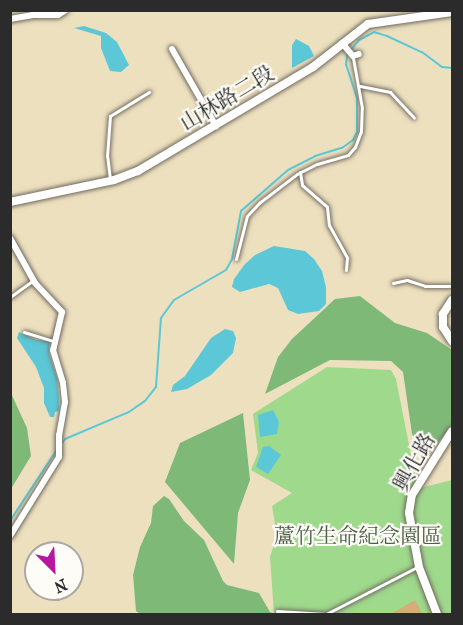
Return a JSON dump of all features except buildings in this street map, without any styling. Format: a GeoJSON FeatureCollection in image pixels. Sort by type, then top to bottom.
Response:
{"type":"FeatureCollection","features":[{"type":"Feature","properties":{"kind":"main road","name":"山林路二段"},"geometry":{"type":"LineString","coordinates":[[10,202],[111,180],[154,163],[313,67],[368,24],[453,12]]}},
{"type":"Feature","properties":{"kind":"street"},"geometry":{"type":"LineString","coordinates":[[10,19],[32,15],[58,15],[66,10]]}},
{"type":"Feature","properties":{"kind":"street"},"geometry":{"type":"LineString","coordinates":[[344,45],[355,55]]}},
{"type":"Feature","properties":{"kind":"street"},"geometry":{"type":"LineString","coordinates":[[172,50],[216,126]]}},
{"type":"Feature","properties":{"kind":"street"},"geometry":{"type":"LineString","coordinates":[[10,238],[33,280],[62,312],[54,341],[53,355],[63,382],[64,402],[58,443],[59,454],[10,536]]}},
{"type":"Feature","properties":{"kind":"street"},"geometry":{"type":"LineString","coordinates":[[453,300],[443,314],[443,327],[453,341]]}},
{"type":"Feature","properties":{"kind":"street","name":"興化路"},"geometry":{"type":"LineString","coordinates":[[437,615],[418,567],[409,513],[410,503],[453,431]]}},
{"type":"Feature","properties":{"kind":"lane"},"geometry":{"type":"LineString","coordinates":[[236,259],[247,216],[259,203],[300,172],[348,155],[355,147],[361,132],[360,86],[352,63],[355,55]]}},
{"type":"Feature","properties":{"kind":"lane"},"geometry":{"type":"LineString","coordinates":[[360,86],[390,92],[414,118]]}},
{"type":"Feature","properties":{"kind":"lane"},"geometry":{"type":"LineString","coordinates":[[111,180],[107,156],[110,116],[149,92]]}},
{"type":"Feature","properties":{"kind":"lane"},"geometry":{"type":"LineString","coordinates":[[300,172],[302,185],[327,207],[329,225],[346,258],[346,270]]}},
{"type":"Feature","properties":{"kind":"lane"},"geometry":{"type":"LineString","coordinates":[[393,283],[407,279],[425,286],[453,286]]}},
{"type":"Feature","properties":{"kind":"lane"},"geometry":{"type":"LineString","coordinates":[[10,297],[33,280]]}},
{"type":"Feature","properties":{"kind":"lane"},"geometry":{"type":"LineString","coordinates":[[24,332],[54,341]]}},
{"type":"Feature","properties":{"kind":"lane"},"geometry":{"type":"LineString","coordinates":[[277,611],[326,614],[418,567]]}},
{"type":"Feature","properties":{"kind":"green space"},"geometry":{"type":"Polygon","coordinates":[[[360,296],[395,323],[427,333],[452,350],[452,426],[423,460],[412,434],[403,372],[391,361],[330,360],[265,394],[278,357],[292,339],[335,299],[360,296]]]}},
{"type":"Feature","properties":{"kind":"green space","name":"蘆竹生命紀念園區"},"geometry":{"type":"Polygon","coordinates":[[[327,367],[391,370],[396,379],[415,475],[420,488],[452,480],[452,614],[274,614],[270,557],[277,535],[272,506],[292,493],[251,470],[258,453],[253,414],[327,367]]]}},
{"type":"Feature","properties":{"kind":"green space"},"geometry":{"type":"Polygon","coordinates":[[[10,391],[27,428],[31,456],[11,489],[10,391]]]}},
{"type":"Feature","properties":{"kind":"green space"},"geometry":{"type":"Polygon","coordinates":[[[243,413],[250,480],[238,513],[234,564],[165,482],[180,443],[243,413]]]}},
{"type":"Feature","properties":{"kind":"green space"},"geometry":{"type":"Polygon","coordinates":[[[164,496],[169,499],[184,521],[204,540],[223,581],[227,585],[259,593],[270,612],[275,614],[140,614],[136,611],[133,575],[140,547],[151,523],[153,506],[164,496]]]}},
{"type":"Feature","properties":{"kind":"water"},"geometry":{"type":"Polygon","coordinates":[[[84,26],[106,33],[117,42],[129,65],[121,72],[110,71],[101,48],[101,36],[74,28],[84,26]]]}},
{"type":"Feature","properties":{"kind":"water"},"geometry":{"type":"Polygon","coordinates":[[[296,39],[309,46],[314,56],[292,68],[292,45],[296,39]]]}},
{"type":"Feature","properties":{"kind":"water"},"geometry":{"type":"Polygon","coordinates":[[[274,246],[305,251],[314,259],[322,271],[326,287],[326,304],[319,311],[298,314],[288,310],[278,288],[269,284],[240,292],[232,287],[234,279],[245,264],[255,255],[274,246]]]}},
{"type":"Feature","properties":{"kind":"water"},"geometry":{"type":"Polygon","coordinates":[[[225,329],[233,331],[236,338],[233,353],[211,375],[187,389],[171,392],[173,385],[185,376],[211,338],[225,329]]]}},
{"type":"Feature","properties":{"kind":"water"},"geometry":{"type":"Polygon","coordinates":[[[19,332],[36,340],[49,341],[49,354],[57,378],[59,397],[59,411],[55,412],[54,417],[50,417],[44,403],[44,388],[36,367],[17,338],[19,332]]]}},
{"type":"Feature","properties":{"kind":"water"},"geometry":{"type":"Polygon","coordinates":[[[273,410],[279,422],[277,434],[260,437],[258,415],[273,410]]]}},
{"type":"Feature","properties":{"kind":"water"},"geometry":{"type":"Polygon","coordinates":[[[269,446],[281,455],[268,474],[256,467],[263,447],[269,446]]]}},
{"type":"Feature","properties":{"kind":"waterway"},"geometry":{"type":"LineString","coordinates":[[62,443],[65,439],[129,412],[145,401],[156,387],[161,318],[174,300],[226,270],[232,259],[241,211],[288,170],[315,156],[342,148],[353,140],[357,132],[357,98],[346,65],[347,55],[359,40],[374,32],[422,52],[442,67],[452,68]]}},
{"type":"Feature","properties":{"kind":"waterway"},"geometry":{"type":"LineString","coordinates":[[10,521],[58,448]]}}]}
